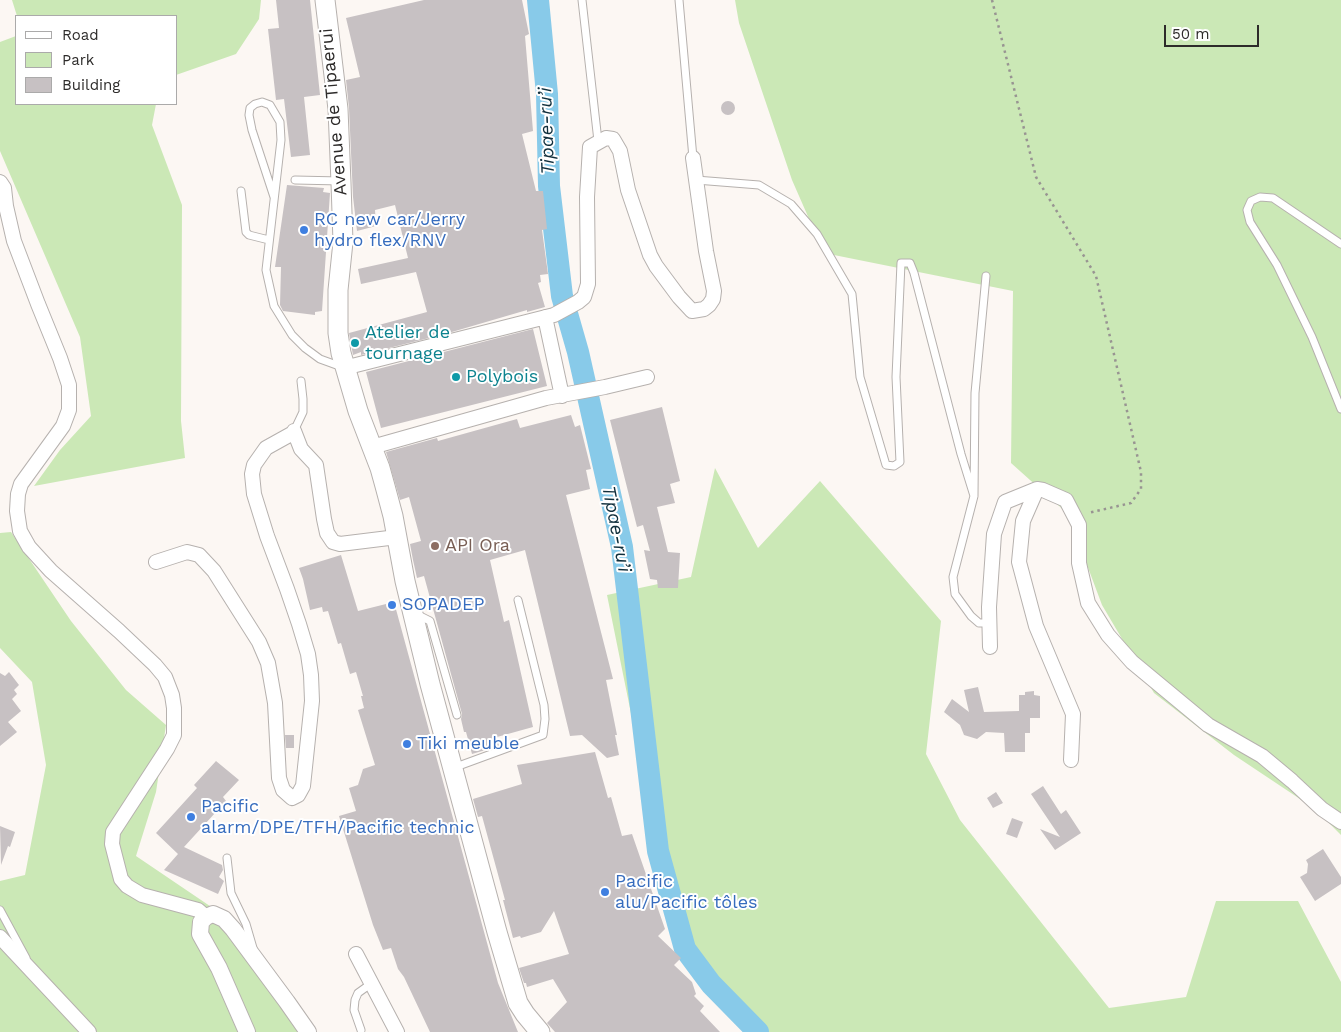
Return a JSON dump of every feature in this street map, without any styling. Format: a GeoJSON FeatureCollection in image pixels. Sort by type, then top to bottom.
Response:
{"type":"FeatureCollection","features":[{"type":"Feature","properties":{"kind":"main road","name":"Avenue de Tipaerui"},"geometry":{"type":"LineString","coordinates":[[325,0],[338,109],[343,242],[338,290],[340,354],[358,411],[380,468],[430,684],[484,887],[513,987],[518,1003],[540,1032]]}},
{"type":"Feature","properties":{"kind":"street"},"geometry":{"type":"LineString","coordinates":[[344,368],[549,316],[569,308],[584,297],[588,284],[587,197],[590,147],[606,138],[617,143],[628,190],[650,255],[660,273],[692,311],[699,311],[709,305],[714,291],[692,158]]}},
{"type":"Feature","properties":{"kind":"street"},"geometry":{"type":"LineString","coordinates":[[0,182],[4,188],[14,241],[60,358],[68,385],[68,410],[63,426],[21,484],[18,494],[17,511],[20,531],[29,547],[51,571],[155,664],[164,677],[172,695],[174,735],[167,749],[113,832],[112,844],[121,879],[128,886],[142,895],[198,910],[206,917]]}},
{"type":"Feature","properties":{"kind":"street"},"geometry":{"type":"LineString","coordinates":[[549,316],[562,396]]}},
{"type":"Feature","properties":{"kind":"street"},"geometry":{"type":"LineString","coordinates":[[372,447],[546,398],[578,393],[647,377]]}},
{"type":"Feature","properties":{"kind":"street"},"geometry":{"type":"LineString","coordinates":[[294,430],[301,448],[316,465],[327,533],[333,542],[340,544],[396,537]]}},
{"type":"Feature","properties":{"kind":"street"},"geometry":{"type":"LineString","coordinates":[[156,562],[188,552],[200,555],[214,571],[259,642],[268,663],[275,703],[279,778],[283,790],[287,794],[292,798],[298,796],[303,786],[312,701],[308,654],[288,589],[267,536],[254,494],[252,474],[254,465],[266,448],[293,433],[294,430]]}},
{"type":"Feature","properties":{"kind":"street"},"geometry":{"type":"LineString","coordinates":[[1036,489],[1023,521],[1019,562],[1036,626],[1073,714],[1071,760]]}},
{"type":"Feature","properties":{"kind":"street"},"geometry":{"type":"LineString","coordinates":[[990,647],[988,607],[994,534],[1005,502],[1036,489],[1043,490],[1066,500],[1079,525],[1079,563],[1088,603],[1108,635],[1132,662],[1208,725],[1262,756],[1292,780],[1322,809],[1341,822]]}},
{"type":"Feature","properties":{"kind":"street"},"geometry":{"type":"LineString","coordinates":[[248,1032],[219,968],[200,934],[201,922],[212,914],[224,919],[234,929],[308,1032]]}},
{"type":"Feature","properties":{"kind":"street"},"geometry":{"type":"LineString","coordinates":[[0,937],[88,1032]]}},
{"type":"Feature","properties":{"kind":"street"},"geometry":{"type":"LineString","coordinates":[[356,954],[397,1032]]}},
{"type":"Feature","properties":{"kind":"lane"},"geometry":{"type":"LineString","coordinates":[[582,0],[598,141]]}},
{"type":"Feature","properties":{"kind":"lane"},"geometry":{"type":"LineString","coordinates":[[679,0],[692,158]]}},
{"type":"Feature","properties":{"kind":"lane"},"geometry":{"type":"LineString","coordinates":[[274,196],[252,130],[250,115],[250,108],[262,102],[270,105],[280,122],[282,140],[266,270],[274,306],[292,335],[306,348],[320,360],[344,368]]}},
{"type":"Feature","properties":{"kind":"lane"},"geometry":{"type":"LineString","coordinates":[[295,180],[341,181]]}},
{"type":"Feature","properties":{"kind":"lane"},"geometry":{"type":"LineString","coordinates":[[696,180],[759,185],[791,204],[818,234],[852,294],[860,377],[886,465],[894,466],[900,462],[896,377],[901,263],[910,263],[974,496]]}},
{"type":"Feature","properties":{"kind":"lane"},"geometry":{"type":"LineString","coordinates":[[241,191],[246,232],[249,236],[269,240]]}},
{"type":"Feature","properties":{"kind":"lane"},"geometry":{"type":"LineString","coordinates":[[1341,244],[1273,198],[1260,197],[1250,201],[1247,210],[1250,222],[1277,265],[1312,337],[1341,409]]}},
{"type":"Feature","properties":{"kind":"lane"},"geometry":{"type":"LineString","coordinates":[[986,276],[976,393],[974,496],[953,577],[955,594],[971,616],[979,623],[989,623]]}},
{"type":"Feature","properties":{"kind":"lane"},"geometry":{"type":"LineString","coordinates":[[294,430],[303,412],[301,381]]}},
{"type":"Feature","properties":{"kind":"lane"},"geometry":{"type":"LineString","coordinates":[[452,768],[543,735],[544,705],[518,600]]}},
{"type":"Feature","properties":{"kind":"lane"},"geometry":{"type":"LineString","coordinates":[[413,613],[430,621],[457,715]]}},
{"type":"Feature","properties":{"kind":"lane"},"geometry":{"type":"LineString","coordinates":[[227,858],[231,893],[246,924],[256,958]]}},
{"type":"Feature","properties":{"kind":"lane"},"geometry":{"type":"LineString","coordinates":[[0,910],[34,972]]}},
{"type":"Feature","properties":{"kind":"lane"},"geometry":{"type":"LineString","coordinates":[[361,1030],[354,1010],[355,1000],[358,993],[372,983]]}},
{"type":"Feature","properties":{"kind":"path"},"geometry":{"type":"LineString","coordinates":[[992,0],[1036,177],[1096,276],[1141,472],[1141,489],[1131,503],[1074,516]]}},
{"type":"Feature","properties":{"kind":"green space"},"geometry":{"type":"Polygon","coordinates":[[[12,0],[261,0],[259,19],[236,54],[178,74],[178,15],[17,15],[12,0]]]}},
{"type":"Feature","properties":{"kind":"green space"},"geometry":{"type":"Polygon","coordinates":[[[735,0],[1341,0],[1341,835],[1315,809],[1234,755],[1154,693],[1102,605],[1068,514],[1011,463],[1013,291],[824,253],[792,180],[739,23],[735,0]]]}},
{"type":"Feature","properties":{"kind":"green space"},"geometry":{"type":"Polygon","coordinates":[[[15,36],[15,105],[156,105],[152,125],[182,205],[181,421],[185,458],[34,486],[60,450],[91,416],[80,337],[0,151],[0,42],[15,36]]]}},
{"type":"Feature","properties":{"kind":"green space"},"geometry":{"type":"Polygon","coordinates":[[[715,468],[758,548],[820,481],[941,621],[926,754],[960,820],[1109,1008],[1186,997],[1216,901],[1298,901],[1341,982],[1341,1032],[761,1032],[731,1003],[685,940],[655,863],[646,820],[639,753],[607,595],[691,577],[715,468]]]}},
{"type":"Feature","properties":{"kind":"green space"},"geometry":{"type":"Polygon","coordinates":[[[11,532],[71,621],[126,690],[166,725],[156,792],[136,856],[235,923],[307,1032],[0,1032],[0,881],[25,875],[46,765],[32,682],[0,648],[0,533],[11,532]]]}},
{"type":"Feature","properties":{"kind":"building"},"geometry":{"type":"Polygon","coordinates":[[[276,0],[310,0],[320,95],[304,97],[310,155],[291,157],[284,99],[276,100],[268,29],[279,28],[276,0]]]}},
{"type":"Feature","properties":{"kind":"building"},"geometry":{"type":"Polygon","coordinates":[[[424,0],[522,0],[529,34],[525,36],[533,131],[522,134],[536,191],[543,191],[547,229],[542,230],[548,274],[540,275],[541,282],[538,283],[545,307],[527,312],[527,310],[445,334],[361,355],[361,352],[353,355],[349,333],[427,312],[416,272],[361,284],[358,269],[408,258],[395,205],[375,210],[376,226],[357,231],[353,197],[346,80],[360,77],[346,18],[424,0]]]}},
{"type":"Feature","properties":{"kind":"building"},"geometry":{"type":"Polygon","coordinates":[[[728,101],[733,103],[735,108],[733,113],[728,115],[723,113],[721,108],[723,103],[728,101]]]}},
{"type":"Feature","properties":{"kind":"building","name":"RC new car/Jerry hydro flex/RNV"},"geometry":{"type":"Polygon","coordinates":[[[287,185],[324,188],[323,192],[330,193],[322,311],[315,312],[315,315],[283,311],[280,305],[281,267],[275,267],[287,185]]]}},
{"type":"Feature","properties":{"kind":"building","name":"Polybois"},"geometry":{"type":"Polygon","coordinates":[[[533,329],[547,386],[381,428],[366,372],[533,329]]]}},
{"type":"Feature","properties":{"kind":"building"},"geometry":{"type":"Polygon","coordinates":[[[662,407],[680,481],[670,484],[675,503],[657,507],[668,552],[680,553],[678,588],[658,588],[657,580],[650,579],[644,550],[650,551],[643,525],[637,527],[610,420],[662,407]]]}},
{"type":"Feature","properties":{"kind":"building"},"geometry":{"type":"Polygon","coordinates":[[[571,415],[575,427],[580,425],[591,469],[586,470],[590,489],[566,495],[613,679],[606,680],[619,755],[607,758],[582,735],[570,736],[525,550],[490,560],[504,622],[509,620],[533,727],[497,737],[499,746],[472,754],[466,732],[464,732],[461,719],[462,714],[424,576],[417,578],[410,544],[421,541],[409,497],[400,500],[386,452],[437,438],[438,441],[517,419],[520,428],[571,415]]]}},
{"type":"Feature","properties":{"kind":"building"},"geometry":{"type":"Polygon","coordinates":[[[341,555],[358,611],[394,602],[498,983],[518,1032],[430,1032],[404,977],[398,969],[391,948],[383,950],[373,925],[339,816],[356,811],[349,788],[358,785],[363,769],[375,765],[358,710],[364,708],[361,696],[363,696],[356,672],[350,674],[341,643],[338,644],[328,611],[323,612],[322,607],[310,610],[299,568],[341,555]]]}},
{"type":"Feature","properties":{"kind":"building"},"geometry":{"type":"Polygon","coordinates":[[[9,672],[19,685],[14,690],[17,694],[12,699],[21,711],[8,722],[17,732],[0,746],[0,673],[5,676],[9,672]]]}},
{"type":"Feature","properties":{"kind":"building"},"geometry":{"type":"Polygon","coordinates":[[[978,687],[984,712],[1019,711],[1019,695],[1025,695],[1025,692],[1034,691],[1034,695],[1040,696],[1040,718],[1030,718],[1030,733],[1025,733],[1025,752],[1005,752],[1004,733],[986,732],[977,739],[964,735],[960,725],[944,712],[952,699],[969,712],[964,690],[978,687]]]}},
{"type":"Feature","properties":{"kind":"building"},"geometry":{"type":"Polygon","coordinates":[[[285,735],[294,735],[294,748],[286,748],[285,735]]]}},
{"type":"Feature","properties":{"kind":"building","name":"Pacific alu/Pacific tôles"},"geometry":{"type":"Polygon","coordinates":[[[595,752],[608,798],[611,797],[622,836],[632,834],[665,929],[658,936],[681,958],[674,965],[692,982],[696,994],[694,996],[704,1006],[700,1011],[720,1032],[555,1032],[547,1023],[567,1002],[553,979],[527,987],[526,983],[524,983],[519,968],[569,954],[554,911],[541,932],[521,938],[520,936],[513,938],[503,900],[505,900],[482,816],[478,817],[473,799],[522,784],[517,765],[595,752]]]}},
{"type":"Feature","properties":{"kind":"building","name":"Pacific alarm/DPE/TFH/Pacific technic"},"geometry":{"type":"Polygon","coordinates":[[[216,761],[239,780],[223,797],[226,801],[184,847],[222,865],[223,870],[219,877],[224,881],[218,894],[164,870],[178,854],[156,833],[197,788],[194,785],[216,761]]]}},
{"type":"Feature","properties":{"kind":"building"},"geometry":{"type":"Polygon","coordinates":[[[1043,786],[1061,814],[1066,810],[1081,833],[1055,850],[1040,829],[1060,837],[1031,794],[1043,786]]]}},
{"type":"Feature","properties":{"kind":"building"},"geometry":{"type":"Polygon","coordinates":[[[996,792],[1003,803],[993,808],[987,798],[996,792]]]}},
{"type":"Feature","properties":{"kind":"building"},"geometry":{"type":"Polygon","coordinates":[[[1012,818],[1023,822],[1017,838],[1006,834],[1012,818]]]}},
{"type":"Feature","properties":{"kind":"building"},"geometry":{"type":"Polygon","coordinates":[[[0,826],[15,832],[1,865],[0,826]]]}},
{"type":"Feature","properties":{"kind":"building"},"geometry":{"type":"Polygon","coordinates":[[[1323,849],[1341,877],[1341,884],[1315,901],[1300,877],[1307,873],[1308,864],[1306,860],[1323,849]]]}},
{"type":"Feature","properties":{"kind":"waterway","name":"Tipae-ru’i"},"geometry":{"type":"LineString","coordinates":[[538,0],[547,94],[549,186],[562,296],[578,352],[622,547],[658,851],[685,949],[711,984],[758,1032]]}},
{"type":"Feature","properties":{"kind":"place","name":"RC new car/Jerry hydro flex/RNV"},"geometry":{"type":"Point","coordinates":[304,230]}},
{"type":"Feature","properties":{"kind":"place","name":"Atelier de tournage"},"geometry":{"type":"Point","coordinates":[355,343]}},
{"type":"Feature","properties":{"kind":"place","name":"Polybois"},"geometry":{"type":"Point","coordinates":[456,377]}},
{"type":"Feature","properties":{"kind":"place","name":"API Ora"},"geometry":{"type":"Point","coordinates":[435,546]}},
{"type":"Feature","properties":{"kind":"place","name":"SOPADEP"},"geometry":{"type":"Point","coordinates":[392,605]}},
{"type":"Feature","properties":{"kind":"place","name":"Tiki meuble"},"geometry":{"type":"Point","coordinates":[407,744]}},
{"type":"Feature","properties":{"kind":"place","name":"Pacific alarm/DPE/TFH/Pacific technic"},"geometry":{"type":"Point","coordinates":[191,817]}},
{"type":"Feature","properties":{"kind":"place","name":"Pacific alu/Pacific tôles"},"geometry":{"type":"Point","coordinates":[605,892]}}]}
